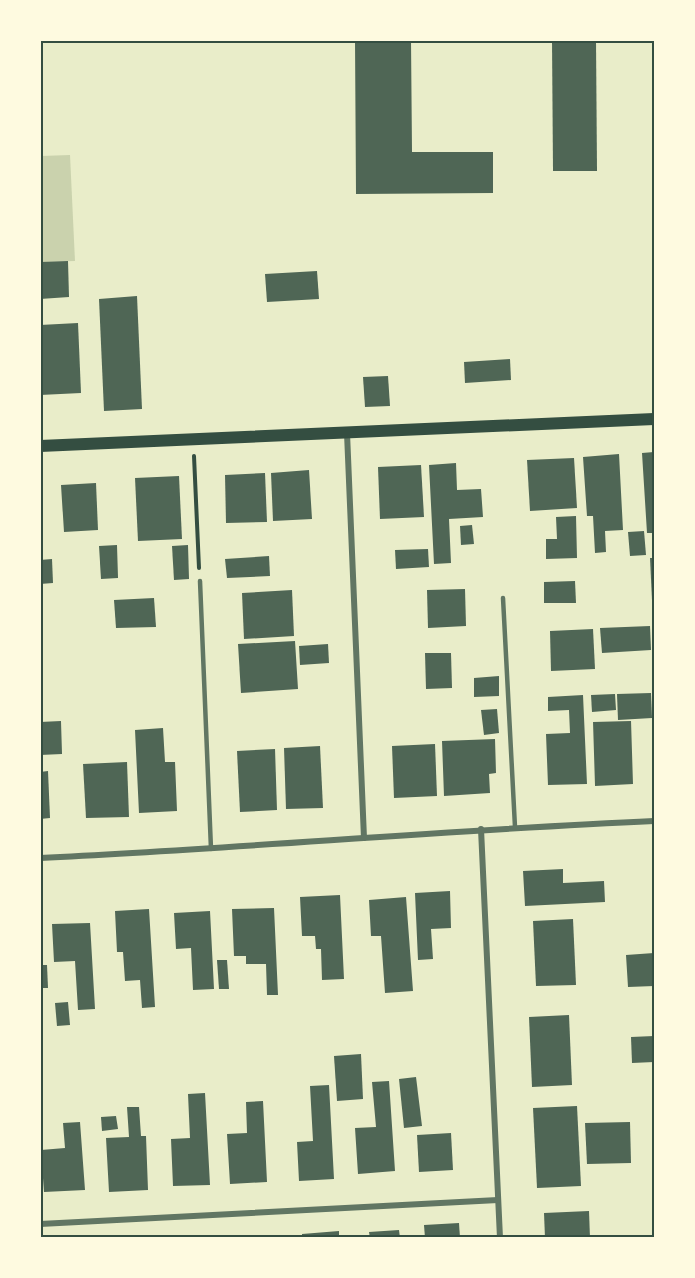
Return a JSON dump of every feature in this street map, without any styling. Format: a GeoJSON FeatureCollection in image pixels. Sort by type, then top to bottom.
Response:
{"type":"FeatureCollection","features":[{"type":"Feature","properties":{"kind":"main road"},"geometry":{"type":"LineString","coordinates":[[40,446],[654,419]]}},
{"type":"Feature","properties":{"kind":"street"},"geometry":{"type":"LineString","coordinates":[[347,433],[364,838]]}},
{"type":"Feature","properties":{"kind":"street"},"geometry":{"type":"LineString","coordinates":[[40,858],[211,849],[481,829],[654,821]]}},
{"type":"Feature","properties":{"kind":"street"},"geometry":{"type":"LineString","coordinates":[[481,829],[500,1238]]}},
{"type":"Feature","properties":{"kind":"street"},"geometry":{"type":"LineString","coordinates":[[40,1224],[498,1200]]}},
{"type":"Feature","properties":{"kind":"lane"},"geometry":{"type":"LineString","coordinates":[[200,581],[211,849]]}},
{"type":"Feature","properties":{"kind":"lane"},"geometry":{"type":"LineString","coordinates":[[503,598],[515,827]]}},
{"type":"Feature","properties":{"kind":"path"},"geometry":{"type":"LineString","coordinates":[[193,439],[200,581]]}},
{"type":"Feature","properties":{"kind":"green space"},"geometry":{"type":"Polygon","coordinates":[[[70,155],[75,261],[41,262],[41,156],[70,155]]]}},
{"type":"Feature","properties":{"kind":"building"},"geometry":{"type":"Polygon","coordinates":[[[355,40],[411,40],[412,152],[493,152],[493,193],[356,194],[355,40]]]}},
{"type":"Feature","properties":{"kind":"building"},"geometry":{"type":"Polygon","coordinates":[[[552,40],[596,40],[597,171],[553,171],[552,40]]]}},
{"type":"Feature","properties":{"kind":"building"},"geometry":{"type":"Polygon","coordinates":[[[68,261],[69,297],[40,299],[40,262],[68,261]]]}},
{"type":"Feature","properties":{"kind":"building"},"geometry":{"type":"Polygon","coordinates":[[[317,271],[319,299],[267,302],[265,274],[317,271]]]}},
{"type":"Feature","properties":{"kind":"building"},"geometry":{"type":"Polygon","coordinates":[[[137,296],[142,409],[104,411],[99,299],[137,296]]]}},
{"type":"Feature","properties":{"kind":"building"},"geometry":{"type":"Polygon","coordinates":[[[78,323],[81,393],[40,395],[40,325],[78,323]]]}},
{"type":"Feature","properties":{"kind":"building"},"geometry":{"type":"Polygon","coordinates":[[[510,359],[511,380],[465,383],[464,362],[510,359]]]}},
{"type":"Feature","properties":{"kind":"building"},"geometry":{"type":"Polygon","coordinates":[[[388,376],[390,406],[365,407],[363,377],[388,376]]]}},
{"type":"Feature","properties":{"kind":"building"},"geometry":{"type":"Polygon","coordinates":[[[654,452],[654,533],[647,533],[642,453],[654,452]]]}},
{"type":"Feature","properties":{"kind":"building"},"geometry":{"type":"Polygon","coordinates":[[[619,454],[623,530],[605,531],[606,552],[595,553],[593,516],[587,516],[583,457],[619,454]]]}},
{"type":"Feature","properties":{"kind":"building"},"geometry":{"type":"Polygon","coordinates":[[[574,458],[577,508],[530,511],[527,460],[574,458]]]}},
{"type":"Feature","properties":{"kind":"building"},"geometry":{"type":"Polygon","coordinates":[[[456,463],[457,490],[481,489],[483,517],[449,519],[451,563],[434,564],[429,465],[456,463]]]}},
{"type":"Feature","properties":{"kind":"building"},"geometry":{"type":"Polygon","coordinates":[[[421,465],[424,517],[380,519],[378,467],[421,465]]]}},
{"type":"Feature","properties":{"kind":"building"},"geometry":{"type":"Polygon","coordinates":[[[309,470],[312,519],[273,521],[271,473],[309,470]]]}},
{"type":"Feature","properties":{"kind":"building"},"geometry":{"type":"Polygon","coordinates":[[[265,473],[267,522],[226,523],[225,475],[265,473]]]}},
{"type":"Feature","properties":{"kind":"building"},"geometry":{"type":"Polygon","coordinates":[[[179,476],[182,539],[138,541],[135,478],[179,476]]]}},
{"type":"Feature","properties":{"kind":"building"},"geometry":{"type":"Polygon","coordinates":[[[96,483],[98,530],[64,532],[61,485],[96,483]]]}},
{"type":"Feature","properties":{"kind":"building"},"geometry":{"type":"Polygon","coordinates":[[[576,516],[577,558],[546,559],[546,539],[557,539],[556,517],[576,516]]]}},
{"type":"Feature","properties":{"kind":"building"},"geometry":{"type":"Polygon","coordinates":[[[472,525],[474,544],[461,545],[460,526],[472,525]]]}},
{"type":"Feature","properties":{"kind":"building"},"geometry":{"type":"Polygon","coordinates":[[[644,531],[646,555],[630,556],[628,532],[644,531]]]}},
{"type":"Feature","properties":{"kind":"building"},"geometry":{"type":"Polygon","coordinates":[[[117,545],[118,578],[101,579],[99,546],[117,545]]]}},
{"type":"Feature","properties":{"kind":"building"},"geometry":{"type":"Polygon","coordinates":[[[188,545],[189,579],[174,580],[172,546],[188,545]]]}},
{"type":"Feature","properties":{"kind":"building"},"geometry":{"type":"Polygon","coordinates":[[[428,549],[429,567],[396,569],[395,550],[428,549]]]}},
{"type":"Feature","properties":{"kind":"building"},"geometry":{"type":"Polygon","coordinates":[[[269,556],[270,576],[227,578],[225,559],[269,556]]]}},
{"type":"Feature","properties":{"kind":"building"},"geometry":{"type":"Polygon","coordinates":[[[650,558],[654,558],[654,600],[652,600],[650,558]]]}},
{"type":"Feature","properties":{"kind":"building"},"geometry":{"type":"Polygon","coordinates":[[[52,559],[53,583],[40,584],[40,560],[52,559]]]}},
{"type":"Feature","properties":{"kind":"building"},"geometry":{"type":"Polygon","coordinates":[[[575,581],[576,603],[544,603],[544,582],[575,581]]]}},
{"type":"Feature","properties":{"kind":"building"},"geometry":{"type":"Polygon","coordinates":[[[465,589],[466,626],[428,628],[427,590],[465,589]]]}},
{"type":"Feature","properties":{"kind":"building"},"geometry":{"type":"Polygon","coordinates":[[[292,590],[294,636],[244,639],[242,593],[292,590]]]}},
{"type":"Feature","properties":{"kind":"building"},"geometry":{"type":"Polygon","coordinates":[[[154,598],[156,627],[116,628],[114,600],[154,598]]]}},
{"type":"Feature","properties":{"kind":"building"},"geometry":{"type":"Polygon","coordinates":[[[650,626],[651,650],[602,653],[600,628],[650,626]]]}},
{"type":"Feature","properties":{"kind":"building"},"geometry":{"type":"Polygon","coordinates":[[[593,629],[595,669],[551,671],[550,631],[593,629]]]}},
{"type":"Feature","properties":{"kind":"building"},"geometry":{"type":"Polygon","coordinates":[[[295,641],[298,689],[241,693],[238,644],[295,641]]]}},
{"type":"Feature","properties":{"kind":"building"},"geometry":{"type":"Polygon","coordinates":[[[328,644],[329,663],[300,665],[299,646],[328,644]]]}},
{"type":"Feature","properties":{"kind":"building"},"geometry":{"type":"Polygon","coordinates":[[[425,653],[451,653],[452,688],[426,689],[425,653]]]}},
{"type":"Feature","properties":{"kind":"building"},"geometry":{"type":"Polygon","coordinates":[[[499,676],[499,696],[474,697],[474,678],[499,676]]]}},
{"type":"Feature","properties":{"kind":"building"},"geometry":{"type":"Polygon","coordinates":[[[651,693],[652,718],[618,720],[617,694],[651,693]]]}},
{"type":"Feature","properties":{"kind":"building"},"geometry":{"type":"Polygon","coordinates":[[[615,694],[616,710],[592,712],[591,695],[615,694]]]}},
{"type":"Feature","properties":{"kind":"building"},"geometry":{"type":"Polygon","coordinates":[[[583,695],[587,784],[548,785],[546,734],[570,733],[569,710],[548,711],[548,697],[583,695]]]}},
{"type":"Feature","properties":{"kind":"building"},"geometry":{"type":"Polygon","coordinates":[[[497,709],[499,733],[484,735],[481,710],[497,709]]]}},
{"type":"Feature","properties":{"kind":"building"},"geometry":{"type":"Polygon","coordinates":[[[61,721],[62,754],[40,755],[40,722],[61,721]]]}},
{"type":"Feature","properties":{"kind":"building"},"geometry":{"type":"Polygon","coordinates":[[[631,721],[633,784],[595,786],[593,722],[631,721]]]}},
{"type":"Feature","properties":{"kind":"building"},"geometry":{"type":"Polygon","coordinates":[[[163,728],[165,762],[175,762],[177,811],[139,813],[135,730],[163,728]]]}},
{"type":"Feature","properties":{"kind":"building"},"geometry":{"type":"Polygon","coordinates":[[[495,739],[496,773],[489,774],[490,793],[444,796],[442,741],[495,739]]]}},
{"type":"Feature","properties":{"kind":"building"},"geometry":{"type":"Polygon","coordinates":[[[435,744],[437,796],[394,798],[392,746],[435,744]]]}},
{"type":"Feature","properties":{"kind":"building"},"geometry":{"type":"Polygon","coordinates":[[[320,746],[323,808],[286,809],[284,748],[320,746]]]}},
{"type":"Feature","properties":{"kind":"building"},"geometry":{"type":"Polygon","coordinates":[[[275,749],[277,810],[240,812],[237,751],[275,749]]]}},
{"type":"Feature","properties":{"kind":"building"},"geometry":{"type":"Polygon","coordinates":[[[127,762],[129,817],[86,818],[83,764],[127,762]]]}},
{"type":"Feature","properties":{"kind":"building"},"geometry":{"type":"Polygon","coordinates":[[[48,771],[50,818],[40,819],[40,772],[48,771]]]}},
{"type":"Feature","properties":{"kind":"building"},"geometry":{"type":"Polygon","coordinates":[[[563,869],[563,883],[604,881],[605,902],[525,906],[523,871],[563,869]]]}},
{"type":"Feature","properties":{"kind":"building"},"geometry":{"type":"Polygon","coordinates":[[[450,891],[451,928],[431,929],[433,959],[418,960],[415,893],[450,891]]]}},
{"type":"Feature","properties":{"kind":"building"},"geometry":{"type":"Polygon","coordinates":[[[340,895],[344,979],[322,980],[321,949],[316,949],[315,936],[302,936],[300,897],[340,895]]]}},
{"type":"Feature","properties":{"kind":"building"},"geometry":{"type":"Polygon","coordinates":[[[406,897],[413,991],[385,993],[381,936],[371,936],[369,900],[406,897]]]}},
{"type":"Feature","properties":{"kind":"building"},"geometry":{"type":"Polygon","coordinates":[[[274,908],[278,995],[267,995],[266,964],[246,964],[246,956],[234,956],[232,909],[274,908]]]}},
{"type":"Feature","properties":{"kind":"building"},"geometry":{"type":"Polygon","coordinates":[[[149,909],[155,1007],[142,1008],[140,980],[125,981],[123,952],[117,952],[115,911],[149,909]]]}},
{"type":"Feature","properties":{"kind":"building"},"geometry":{"type":"Polygon","coordinates":[[[210,911],[214,989],[193,990],[191,948],[176,949],[174,913],[210,911]]]}},
{"type":"Feature","properties":{"kind":"building"},"geometry":{"type":"Polygon","coordinates":[[[573,919],[576,985],[536,986],[533,921],[573,919]]]}},
{"type":"Feature","properties":{"kind":"building"},"geometry":{"type":"Polygon","coordinates":[[[90,923],[95,1009],[78,1010],[75,961],[54,962],[52,924],[90,923]]]}},
{"type":"Feature","properties":{"kind":"building"},"geometry":{"type":"Polygon","coordinates":[[[654,953],[654,986],[628,987],[626,955],[654,953]]]}},
{"type":"Feature","properties":{"kind":"building"},"geometry":{"type":"Polygon","coordinates":[[[217,960],[227,960],[229,989],[219,989],[217,960]]]}},
{"type":"Feature","properties":{"kind":"building"},"geometry":{"type":"Polygon","coordinates":[[[40,965],[47,965],[48,988],[40,988],[40,965]]]}},
{"type":"Feature","properties":{"kind":"building"},"geometry":{"type":"Polygon","coordinates":[[[68,1002],[70,1025],[57,1026],[55,1003],[68,1002]]]}},
{"type":"Feature","properties":{"kind":"building"},"geometry":{"type":"Polygon","coordinates":[[[569,1015],[572,1085],[532,1087],[529,1017],[569,1015]]]}},
{"type":"Feature","properties":{"kind":"building"},"geometry":{"type":"Polygon","coordinates":[[[654,1036],[654,1062],[632,1063],[631,1037],[654,1036]]]}},
{"type":"Feature","properties":{"kind":"building"},"geometry":{"type":"Polygon","coordinates":[[[361,1054],[363,1099],[337,1101],[334,1056],[361,1054]]]}},
{"type":"Feature","properties":{"kind":"building"},"geometry":{"type":"Polygon","coordinates":[[[416,1077],[422,1126],[404,1128],[399,1079],[416,1077]]]}},
{"type":"Feature","properties":{"kind":"building"},"geometry":{"type":"Polygon","coordinates":[[[389,1081],[395,1171],[358,1174],[355,1128],[376,1127],[372,1082],[389,1081]]]}},
{"type":"Feature","properties":{"kind":"building"},"geometry":{"type":"Polygon","coordinates":[[[329,1085],[334,1179],[299,1181],[297,1142],[313,1141],[310,1086],[329,1085]]]}},
{"type":"Feature","properties":{"kind":"building"},"geometry":{"type":"Polygon","coordinates":[[[205,1093],[210,1185],[173,1186],[171,1139],[190,1138],[188,1094],[205,1093]]]}},
{"type":"Feature","properties":{"kind":"building"},"geometry":{"type":"Polygon","coordinates":[[[263,1101],[267,1182],[230,1184],[227,1134],[247,1133],[246,1102],[263,1101]]]}},
{"type":"Feature","properties":{"kind":"building"},"geometry":{"type":"Polygon","coordinates":[[[577,1106],[581,1186],[537,1188],[533,1108],[577,1106]]]}},
{"type":"Feature","properties":{"kind":"building"},"geometry":{"type":"Polygon","coordinates":[[[127,1107],[139,1107],[141,1136],[146,1136],[148,1190],[109,1192],[106,1138],[129,1137],[127,1107]]]}},
{"type":"Feature","properties":{"kind":"building"},"geometry":{"type":"Polygon","coordinates":[[[116,1116],[118,1129],[102,1131],[101,1117],[116,1116]]]}},
{"type":"Feature","properties":{"kind":"building"},"geometry":{"type":"Polygon","coordinates":[[[80,1122],[85,1190],[44,1192],[41,1150],[65,1148],[63,1123],[80,1122]]]}},
{"type":"Feature","properties":{"kind":"building"},"geometry":{"type":"Polygon","coordinates":[[[630,1122],[631,1163],[587,1164],[585,1123],[630,1122]]]}},
{"type":"Feature","properties":{"kind":"building"},"geometry":{"type":"Polygon","coordinates":[[[451,1133],[453,1170],[419,1172],[417,1135],[451,1133]]]}},
{"type":"Feature","properties":{"kind":"building"},"geometry":{"type":"Polygon","coordinates":[[[589,1211],[590,1238],[545,1238],[544,1213],[589,1211]]]}},
{"type":"Feature","properties":{"kind":"building"},"geometry":{"type":"Polygon","coordinates":[[[459,1223],[460,1238],[425,1238],[424,1225],[459,1223]]]}},
{"type":"Feature","properties":{"kind":"building"},"geometry":{"type":"Polygon","coordinates":[[[399,1230],[400,1238],[370,1238],[369,1232],[399,1230]]]}},
{"type":"Feature","properties":{"kind":"building"},"geometry":{"type":"Polygon","coordinates":[[[339,1231],[339,1238],[302,1238],[302,1234],[339,1231]]]}}]}
